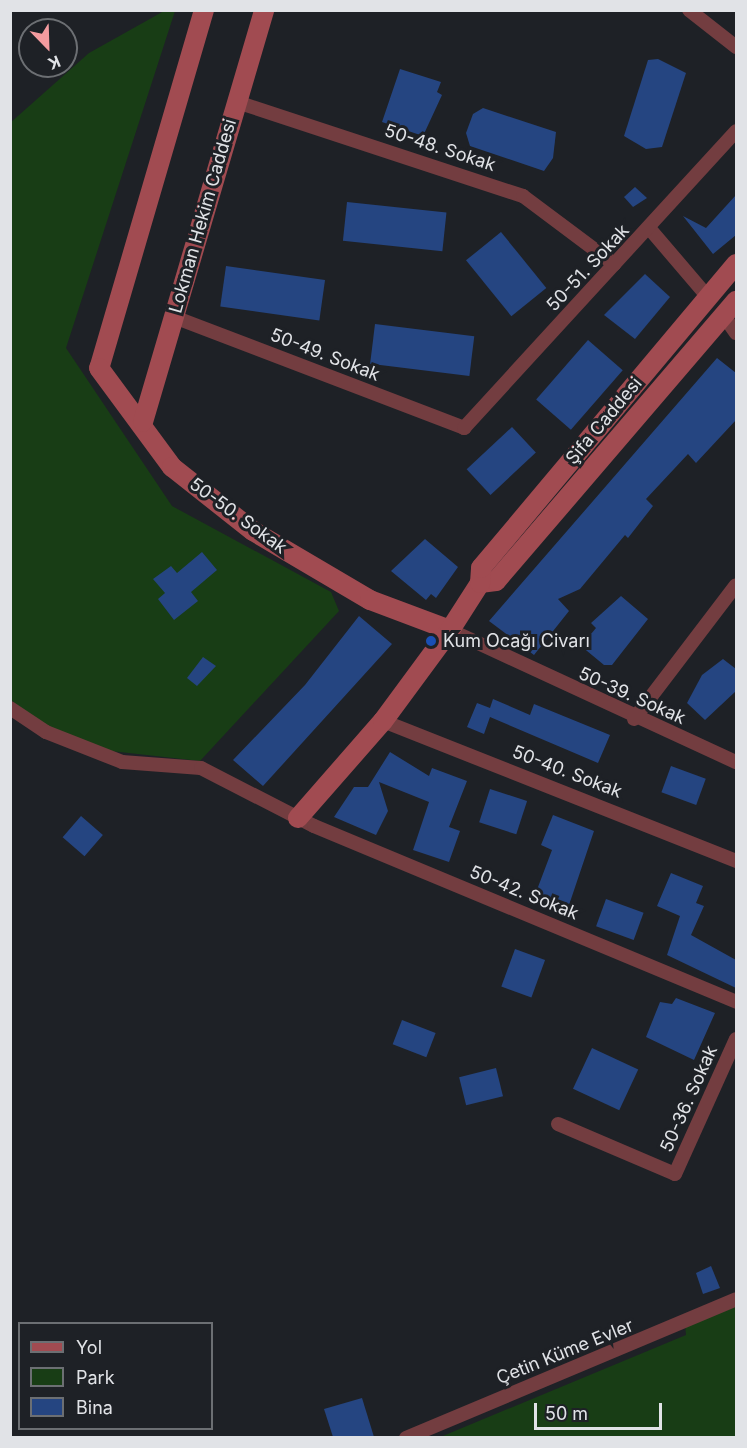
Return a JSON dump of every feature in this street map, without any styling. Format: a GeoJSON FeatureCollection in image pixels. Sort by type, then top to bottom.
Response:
{"type":"FeatureCollection","features":[{"type":"Feature","properties":{"kind":"street","name":"50-50. Sokak"},"geometry":{"type":"LineString","coordinates":[[204,10],[99,368],[143,422],[172,467],[254,531],[370,600],[450,630]]}},
{"type":"Feature","properties":{"kind":"street","name":"Lokman Hekim Caddesi"},"geometry":{"type":"LineString","coordinates":[[143,422],[264,10]]}},
{"type":"Feature","properties":{"kind":"street"},"geometry":{"type":"LineString","coordinates":[[689,10],[736,47]]}},
{"type":"Feature","properties":{"kind":"street","name":"50-48. Sokak"},"geometry":{"type":"LineString","coordinates":[[237,102],[523,196],[614,264]]}},
{"type":"Feature","properties":{"kind":"street","name":"50-51. Sokak"},"geometry":{"type":"LineString","coordinates":[[464,428],[614,264],[650,228],[736,131]]}},
{"type":"Feature","properties":{"kind":"street"},"geometry":{"type":"LineString","coordinates":[[650,228],[708,297]]}},
{"type":"Feature","properties":{"kind":"street","name":"Şifa Caddesi"},"geometry":{"type":"LineString","coordinates":[[298,818],[383,721],[450,630],[480,583],[481,568],[736,264]]}},
{"type":"Feature","properties":{"kind":"street"},"geometry":{"type":"LineString","coordinates":[[730,309],[736,333]]}},
{"type":"Feature","properties":{"kind":"street","name":"Şifa Caddesi"},"geometry":{"type":"LineString","coordinates":[[480,583],[496,581],[730,309]]}},
{"type":"Feature","properties":{"kind":"street","name":"50-49. Sokak"},"geometry":{"type":"LineString","coordinates":[[174,317],[464,428]]}},
{"type":"Feature","properties":{"kind":"street"},"geometry":{"type":"LineString","coordinates":[[634,719],[736,585]]}},
{"type":"Feature","properties":{"kind":"street","name":"50-39. Sokak"},"geometry":{"type":"LineString","coordinates":[[450,630],[634,719],[736,762]]}},
{"type":"Feature","properties":{"kind":"street","name":"50-42. Sokak"},"geometry":{"type":"LineString","coordinates":[[10,708],[46,732],[122,762],[201,768],[298,818],[736,1002]]}},
{"type":"Feature","properties":{"kind":"street","name":"50-40. Sokak"},"geometry":{"type":"LineString","coordinates":[[383,721],[736,861]]}},
{"type":"Feature","properties":{"kind":"street","name":"50-36. Sokak"},"geometry":{"type":"LineString","coordinates":[[558,1124],[675,1174],[736,1039]]}},
{"type":"Feature","properties":{"kind":"street","name":"Çetin Küme Evler"},"geometry":{"type":"LineString","coordinates":[[406,1437],[736,1299]]}},
{"type":"Feature","properties":{"kind":"green space"},"geometry":{"type":"Polygon","coordinates":[[[164,11],[175,11],[66,348],[172,506],[331,592],[339,611],[200,761],[102,750],[45,727],[11,700],[10,123],[61,78],[78,78],[78,63],[89,53],[164,11]]]}},
{"type":"Feature","properties":{"kind":"green space"},"geometry":{"type":"Polygon","coordinates":[[[736,1293],[736,1437],[438,1438],[686,1335],[684,1314],[736,1293]]]}},
{"type":"Feature","properties":{"kind":"building"},"geometry":{"type":"Polygon","coordinates":[[[658,59],[686,73],[662,147],[646,149],[624,136],[648,60],[658,59]]]}},
{"type":"Feature","properties":{"kind":"building"},"geometry":{"type":"Polygon","coordinates":[[[400,69],[441,82],[437,92],[442,95],[423,136],[382,122],[400,69]]]}},
{"type":"Feature","properties":{"kind":"building"},"geometry":{"type":"Polygon","coordinates":[[[483,108],[556,132],[553,158],[544,171],[470,146],[466,133],[473,114],[483,108]]]}},
{"type":"Feature","properties":{"kind":"building"},"geometry":{"type":"Polygon","coordinates":[[[635,187],[647,198],[633,207],[624,197],[635,187]]]}},
{"type":"Feature","properties":{"kind":"building"},"geometry":{"type":"Polygon","coordinates":[[[736,195],[736,235],[713,254],[683,216],[706,228],[736,195]]]}},
{"type":"Feature","properties":{"kind":"building"},"geometry":{"type":"Polygon","coordinates":[[[347,202],[446,212],[442,251],[343,241],[347,202]]]}},
{"type":"Feature","properties":{"kind":"building"},"geometry":{"type":"Polygon","coordinates":[[[501,232],[546,288],[511,316],[466,260],[501,232]]]}},
{"type":"Feature","properties":{"kind":"building"},"geometry":{"type":"Polygon","coordinates":[[[226,266],[325,280],[319,321],[220,307],[226,266]]]}},
{"type":"Feature","properties":{"kind":"building"},"geometry":{"type":"Polygon","coordinates":[[[645,274],[670,297],[635,339],[604,315],[645,274]]]}},
{"type":"Feature","properties":{"kind":"building"},"geometry":{"type":"Polygon","coordinates":[[[375,324],[474,336],[469,376],[370,364],[375,324]]]}},
{"type":"Feature","properties":{"kind":"building"},"geometry":{"type":"Polygon","coordinates":[[[588,340],[623,370],[571,430],[536,400],[588,340]]]}},
{"type":"Feature","properties":{"kind":"building"},"geometry":{"type":"Polygon","coordinates":[[[717,358],[736,373],[736,420],[696,463],[688,454],[646,499],[653,506],[628,538],[625,535],[580,589],[558,599],[569,611],[534,655],[489,621],[717,358]]]}},
{"type":"Feature","properties":{"kind":"building"},"geometry":{"type":"Polygon","coordinates":[[[512,427],[536,453],[491,495],[467,469],[512,427]]]}},
{"type":"Feature","properties":{"kind":"building"},"geometry":{"type":"Polygon","coordinates":[[[425,539],[458,567],[436,598],[431,594],[426,600],[391,571],[425,539]]]}},
{"type":"Feature","properties":{"kind":"building"},"geometry":{"type":"Polygon","coordinates":[[[202,552],[217,570],[191,592],[198,601],[174,620],[158,599],[165,593],[153,579],[171,566],[177,573],[202,552]]]}},
{"type":"Feature","properties":{"kind":"building"},"geometry":{"type":"Polygon","coordinates":[[[621,596],[648,619],[612,665],[604,665],[581,646],[596,628],[591,623],[621,596]]]}},
{"type":"Feature","properties":{"kind":"building"},"geometry":{"type":"Polygon","coordinates":[[[359,616],[392,644],[263,786],[233,760],[305,685],[359,616]]]}},
{"type":"Feature","properties":{"kind":"building"},"geometry":{"type":"Polygon","coordinates":[[[203,657],[216,666],[197,686],[187,678],[203,657]]]}},
{"type":"Feature","properties":{"kind":"building"},"geometry":{"type":"Polygon","coordinates":[[[723,659],[736,669],[736,691],[705,720],[687,703],[702,675],[723,659]]]}},
{"type":"Feature","properties":{"kind":"building"},"geometry":{"type":"Polygon","coordinates":[[[493,699],[530,715],[534,704],[610,735],[598,763],[490,717],[484,734],[467,727],[477,703],[490,708],[493,699]]]}},
{"type":"Feature","properties":{"kind":"building"},"geometry":{"type":"Polygon","coordinates":[[[390,752],[429,776],[432,768],[467,781],[449,827],[460,831],[449,862],[413,850],[429,802],[379,782],[388,811],[376,835],[334,817],[354,787],[368,787],[390,752]]]}},
{"type":"Feature","properties":{"kind":"building"},"geometry":{"type":"Polygon","coordinates":[[[671,766],[706,779],[696,805],[661,792],[671,766]]]}},
{"type":"Feature","properties":{"kind":"building"},"geometry":{"type":"Polygon","coordinates":[[[490,789],[527,801],[516,834],[479,822],[490,789]]]}},
{"type":"Feature","properties":{"kind":"building"},"geometry":{"type":"Polygon","coordinates":[[[553,815],[594,831],[568,908],[535,895],[552,850],[541,845],[553,815]]]}},
{"type":"Feature","properties":{"kind":"building"},"geometry":{"type":"Polygon","coordinates":[[[81,816],[103,835],[85,856],[63,837],[81,816]]]}},
{"type":"Feature","properties":{"kind":"building"},"geometry":{"type":"Polygon","coordinates":[[[671,873],[703,886],[696,903],[704,906],[691,935],[736,960],[736,988],[667,955],[680,916],[657,906],[671,873]]]}},
{"type":"Feature","properties":{"kind":"building"},"geometry":{"type":"Polygon","coordinates":[[[606,899],[644,913],[634,940],[596,926],[606,899]]]}},
{"type":"Feature","properties":{"kind":"building"},"geometry":{"type":"Polygon","coordinates":[[[515,949],[545,960],[531,998],[501,987],[515,949]]]}},
{"type":"Feature","properties":{"kind":"building"},"geometry":{"type":"Polygon","coordinates":[[[676,998],[715,1013],[694,1060],[646,1037],[660,1002],[672,1004],[676,998]]]}},
{"type":"Feature","properties":{"kind":"building"},"geometry":{"type":"Polygon","coordinates":[[[402,1020],[436,1033],[426,1057],[393,1044],[402,1020]]]}},
{"type":"Feature","properties":{"kind":"building"},"geometry":{"type":"Polygon","coordinates":[[[592,1048],[638,1070],[619,1110],[573,1089],[592,1048]]]}},
{"type":"Feature","properties":{"kind":"building"},"geometry":{"type":"Polygon","coordinates":[[[496,1068],[503,1096],[466,1105],[459,1077],[496,1068]]]}},
{"type":"Feature","properties":{"kind":"building"},"geometry":{"type":"Polygon","coordinates":[[[711,1266],[720,1288],[703,1294],[696,1273],[711,1266]]]}},
{"type":"Feature","properties":{"kind":"building"},"geometry":{"type":"Polygon","coordinates":[[[362,1398],[374,1437],[333,1437],[324,1409],[362,1398]]]}},
{"type":"Feature","properties":{"kind":"place","name":"Kum Ocağı Civarı"},"geometry":{"type":"Point","coordinates":[431,641]}}]}
